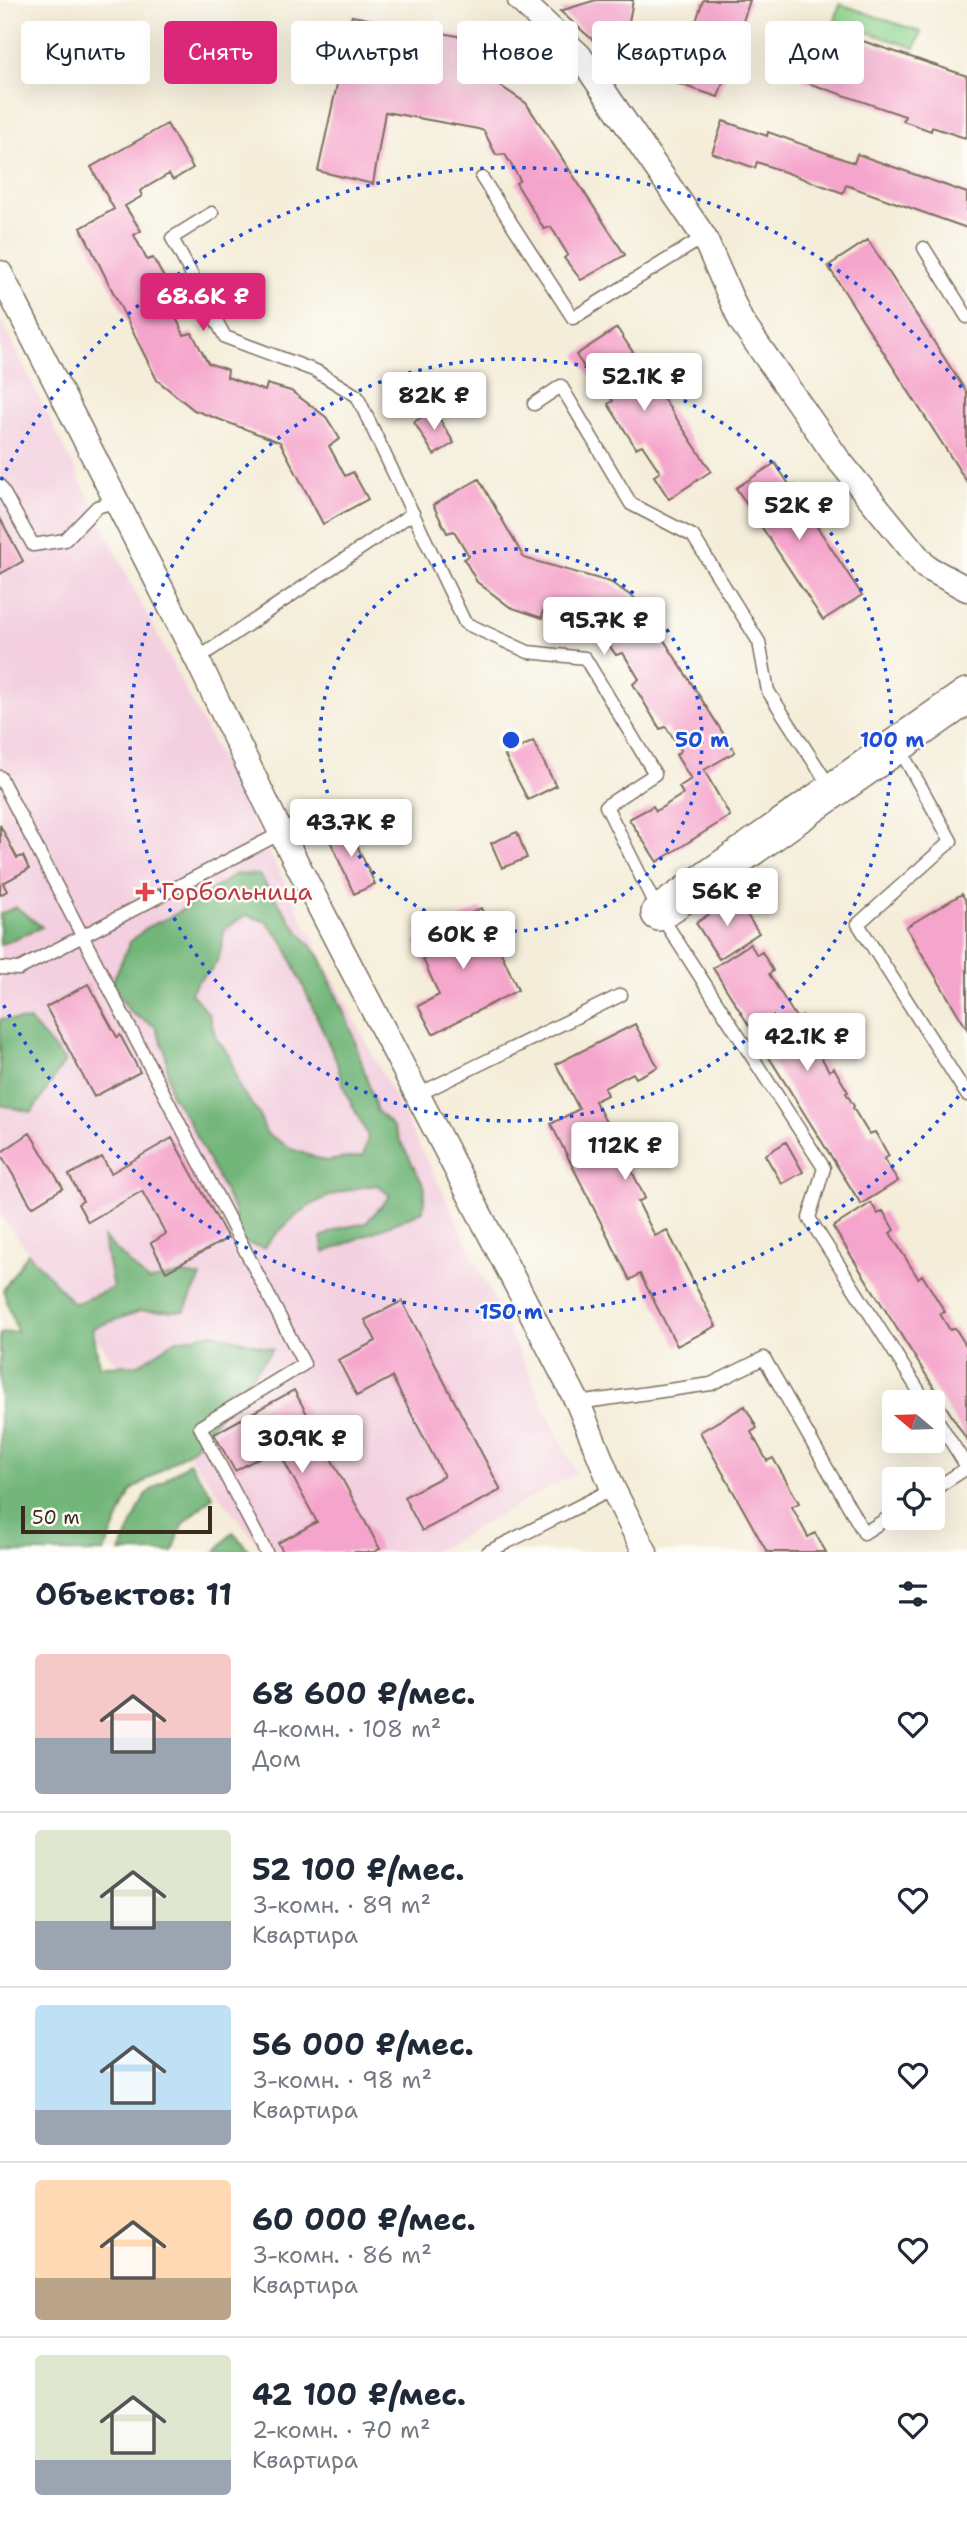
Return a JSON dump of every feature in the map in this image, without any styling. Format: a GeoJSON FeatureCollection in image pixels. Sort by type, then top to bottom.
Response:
{"type":"FeatureCollection","features":[{"type":"Feature","properties":{"kind":"street"},"geometry":{"type":"LineString","coordinates":[[520,0],[579,55],[704,237],[741,321],[836,458],[926,567],[967,589]]}},
{"type":"Feature","properties":{"kind":"street"},"geometry":{"type":"LineString","coordinates":[[0,273],[197,659],[281,833],[578,1403],[613,1489],[645,1552]]}},
{"type":"Feature","properties":{"kind":"street"},"geometry":{"type":"LineString","coordinates":[[659,913],[967,696]]}},
{"type":"Feature","properties":{"kind":"lane"},"geometry":{"type":"LineString","coordinates":[[482,178],[573,318],[704,237]]}},
{"type":"Feature","properties":{"kind":"lane"},"geometry":{"type":"LineString","coordinates":[[212,213],[172,237],[225,337],[316,371],[357,396],[465,623],[528,652],[585,658],[655,774],[606,806],[659,913],[824,1168],[809,1217],[918,1390]]}},
{"type":"Feature","properties":{"kind":"lane"},"geometry":{"type":"LineString","coordinates":[[925,248],[967,317]]}},
{"type":"Feature","properties":{"kind":"lane"},"geometry":{"type":"LineString","coordinates":[[534,404],[561,386],[631,504],[693,536],[759,642],[768,691],[832,791]]}},
{"type":"Feature","properties":{"kind":"lane"},"geometry":{"type":"LineString","coordinates":[[0,486],[33,545],[65,540],[97,507],[116,501]]}},
{"type":"Feature","properties":{"kind":"lane"},"geometry":{"type":"LineString","coordinates":[[197,659],[414,513]]}},
{"type":"Feature","properties":{"kind":"lane"},"geometry":{"type":"LineString","coordinates":[[897,745],[951,841],[858,924],[967,1095]]}},
{"type":"Feature","properties":{"kind":"lane"},"geometry":{"type":"LineString","coordinates":[[0,777],[304,1364],[200,1426],[266,1552]]}},
{"type":"Feature","properties":{"kind":"lane"},"geometry":{"type":"LineString","coordinates":[[0,968],[19,968],[281,833]]}},
{"type":"Feature","properties":{"kind":"lane"},"geometry":{"type":"LineString","coordinates":[[417,1095],[621,995]]}},
{"type":"Feature","properties":{"kind":"lane"},"geometry":{"type":"LineString","coordinates":[[578,1403],[711,1384],[764,1358],[864,1533],[882,1522]]}},
{"type":"Feature","properties":{"kind":"lane"},"geometry":{"type":"LineString","coordinates":[[945,1432],[967,1468],[945,1482]]}},
{"type":"Feature","properties":{"kind":"lane"},"geometry":{"type":"LineString","coordinates":[[488,1552],[613,1489]]}},
{"type":"Feature","properties":{"kind":"shaded area","name":"Горбольница"},"geometry":{"type":"Polygon","coordinates":[[[0,318],[139,599],[440,1186],[576,1473],[433,1552],[264,1552],[0,1215],[0,318]]]}},
{"type":"Feature","properties":{"kind":"green space"},"geometry":{"type":"Polygon","coordinates":[[[840,4],[921,32],[915,48],[864,31],[864,21],[835,21],[840,4]]]}},
{"type":"Feature","properties":{"kind":"green space"},"geometry":{"type":"Polygon","coordinates":[[[236,874],[259,875],[320,957],[351,1029],[377,1111],[392,1125],[425,1188],[423,1211],[324,1253],[321,1237],[341,1228],[366,1223],[390,1196],[378,1185],[358,1188],[313,1204],[289,1222],[263,1248],[239,1241],[234,1210],[188,1120],[170,1093],[165,1050],[155,1026],[131,1013],[111,985],[130,942],[147,927],[174,915],[236,874]],[[246,915],[224,930],[216,963],[199,980],[191,993],[209,1014],[216,1038],[230,1056],[239,1087],[259,1114],[266,1133],[294,1150],[325,1161],[363,1156],[368,1136],[345,1091],[336,1060],[284,943],[267,922],[246,915]]]}},
{"type":"Feature","properties":{"kind":"green space"},"geometry":{"type":"Polygon","coordinates":[[[16,907],[42,927],[0,945],[0,914],[16,907]]]}},
{"type":"Feature","properties":{"kind":"green space"},"geometry":{"type":"Polygon","coordinates":[[[0,1019],[30,1021],[65,1061],[32,1112],[0,1105],[0,1019]]]}},
{"type":"Feature","properties":{"kind":"green space"},"geometry":{"type":"Polygon","coordinates":[[[103,1237],[148,1281],[183,1274],[201,1277],[184,1311],[140,1311],[93,1328],[99,1366],[137,1365],[177,1340],[213,1333],[273,1349],[193,1448],[131,1491],[104,1552],[0,1552],[0,1334],[17,1331],[3,1290],[28,1253],[74,1304],[113,1288],[103,1237]]]}},
{"type":"Feature","properties":{"kind":"green space"},"geometry":{"type":"Polygon","coordinates":[[[189,1462],[213,1496],[182,1525],[173,1552],[120,1552],[145,1495],[189,1462]]]}},
{"type":"Feature","properties":{"kind":"green space"},"geometry":{"type":"Polygon","coordinates":[[[233,1532],[250,1552],[215,1552],[233,1532]]]}},
{"type":"Feature","properties":{"kind":"building"},"geometry":{"type":"Polygon","coordinates":[[[596,0],[633,0],[629,21],[592,21],[592,39],[578,27],[578,21],[571,21],[560,11],[596,0]]]}},
{"type":"Feature","properties":{"kind":"building"},"geometry":{"type":"Polygon","coordinates":[[[703,0],[750,0],[743,21],[696,21],[703,0]]]}},
{"type":"Feature","properties":{"kind":"building"},"geometry":{"type":"Polygon","coordinates":[[[352,16],[378,21],[351,21],[352,16]]]}},
{"type":"Feature","properties":{"kind":"building"},"geometry":{"type":"Polygon","coordinates":[[[443,33],[457,36],[457,84],[498,84],[526,103],[625,255],[581,280],[564,258],[568,255],[551,227],[544,229],[516,183],[520,180],[505,154],[496,155],[484,131],[478,129],[385,112],[373,184],[318,171],[337,84],[443,84],[443,33]]]}},
{"type":"Feature","properties":{"kind":"building"},"geometry":{"type":"Polygon","coordinates":[[[864,41],[967,76],[965,138],[932,127],[931,131],[903,121],[905,116],[811,84],[864,84],[864,41]]]}},
{"type":"Feature","properties":{"kind":"building"},"geometry":{"type":"Polygon","coordinates":[[[679,84],[722,84],[718,97],[679,84]]]}},
{"type":"Feature","properties":{"kind":"building"},"geometry":{"type":"Polygon","coordinates":[[[723,121],[767,136],[768,132],[854,163],[857,154],[967,193],[967,228],[846,185],[843,193],[757,162],[755,168],[712,153],[723,121]]]}},
{"type":"Feature","properties":{"kind":"building"},"geometry":{"type":"Polygon","coordinates":[[[167,124],[193,168],[173,180],[169,174],[140,191],[142,196],[125,206],[141,231],[134,235],[147,260],[153,258],[180,306],[173,311],[184,335],[192,333],[208,363],[228,370],[227,377],[265,391],[267,384],[291,391],[326,417],[340,439],[329,446],[345,476],[353,472],[368,499],[323,524],[280,442],[194,410],[157,380],[81,228],[114,209],[91,167],[167,124]]]}},
{"type":"Feature","properties":{"kind":"building"},"geometry":{"type":"Polygon","coordinates":[[[868,240],[967,393],[967,482],[828,266],[868,240]]]}},
{"type":"Feature","properties":{"kind":"building"},"geometry":{"type":"Polygon","coordinates":[[[617,328],[711,471],[669,499],[654,476],[660,472],[642,445],[636,448],[608,404],[613,401],[595,373],[590,376],[576,355],[617,328]]]}},
{"type":"Feature","properties":{"kind":"building"},"geometry":{"type":"Polygon","coordinates":[[[434,410],[454,443],[434,455],[414,422],[434,410]]]}},
{"type":"Feature","properties":{"kind":"building"},"geometry":{"type":"Polygon","coordinates":[[[775,463],[862,595],[823,620],[736,488],[775,463]]]}},
{"type":"Feature","properties":{"kind":"building"},"geometry":{"type":"Polygon","coordinates":[[[479,479],[524,558],[610,582],[639,601],[735,752],[704,770],[730,816],[657,862],[629,819],[653,806],[656,811],[683,794],[679,787],[691,779],[676,755],[681,750],[666,727],[660,729],[633,684],[639,679],[623,653],[616,655],[599,631],[572,624],[572,618],[543,611],[542,618],[510,607],[477,582],[464,559],[469,556],[454,531],[447,533],[433,505],[479,479]]]}},
{"type":"Feature","properties":{"kind":"building"},"geometry":{"type":"Polygon","coordinates":[[[0,518],[23,561],[0,574],[0,518]]]}},
{"type":"Feature","properties":{"kind":"building"},"geometry":{"type":"Polygon","coordinates":[[[533,741],[556,786],[528,800],[505,756],[533,741]]]}},
{"type":"Feature","properties":{"kind":"building"},"geometry":{"type":"Polygon","coordinates":[[[347,824],[375,884],[354,894],[327,834],[347,824]]]}},
{"type":"Feature","properties":{"kind":"building"},"geometry":{"type":"Polygon","coordinates":[[[0,825],[17,858],[23,856],[29,869],[3,883],[7,891],[0,895],[0,825]]]}},
{"type":"Feature","properties":{"kind":"building"},"geometry":{"type":"Polygon","coordinates":[[[517,832],[527,858],[502,868],[491,843],[517,832]]]}},
{"type":"Feature","properties":{"kind":"building"},"geometry":{"type":"Polygon","coordinates":[[[962,894],[967,903],[967,1029],[906,927],[962,894]]]}},
{"type":"Feature","properties":{"kind":"building"},"geometry":{"type":"Polygon","coordinates":[[[735,897],[759,933],[719,959],[696,923],[735,897]]]}},
{"type":"Feature","properties":{"kind":"building"},"geometry":{"type":"Polygon","coordinates":[[[481,908],[518,990],[433,1034],[418,1006],[439,995],[415,941],[481,908]]]}},
{"type":"Feature","properties":{"kind":"building"},"geometry":{"type":"Polygon","coordinates":[[[750,944],[757,955],[762,952],[773,971],[769,974],[797,1019],[802,1016],[824,1052],[820,1055],[829,1071],[834,1068],[869,1134],[875,1132],[889,1156],[884,1159],[898,1181],[861,1204],[713,968],[750,944]]]}},
{"type":"Feature","properties":{"kind":"building"},"geometry":{"type":"Polygon","coordinates":[[[88,984],[140,1072],[94,1097],[46,1007],[88,984]]]}},
{"type":"Feature","properties":{"kind":"building"},"geometry":{"type":"Polygon","coordinates":[[[635,1024],[658,1067],[636,1078],[633,1073],[604,1088],[607,1095],[595,1101],[608,1126],[602,1129],[616,1157],[623,1153],[645,1198],[638,1202],[655,1236],[667,1230],[716,1326],[677,1346],[640,1274],[630,1280],[551,1124],[579,1109],[556,1064],[635,1024]]]}},
{"type":"Feature","properties":{"kind":"building"},"geometry":{"type":"Polygon","coordinates":[[[30,1133],[63,1188],[32,1207],[0,1153],[30,1133]]]}},
{"type":"Feature","properties":{"kind":"building"},"geometry":{"type":"Polygon","coordinates":[[[172,1138],[228,1238],[166,1272],[151,1243],[166,1234],[142,1191],[88,1222],[78,1204],[83,1201],[69,1175],[102,1157],[111,1173],[172,1138]]]}},
{"type":"Feature","properties":{"kind":"building"},"geometry":{"type":"Polygon","coordinates":[[[786,1142],[803,1172],[782,1184],[765,1155],[786,1142]]]}},
{"type":"Feature","properties":{"kind":"building"},"geometry":{"type":"Polygon","coordinates":[[[871,1203],[878,1214],[883,1211],[894,1230],[890,1233],[918,1278],[922,1275],[945,1312],[940,1314],[950,1330],[955,1328],[967,1347],[967,1440],[945,1405],[945,1390],[936,1390],[833,1227],[871,1203]]]}},
{"type":"Feature","properties":{"kind":"building"},"geometry":{"type":"Polygon","coordinates":[[[402,1301],[501,1490],[422,1531],[404,1497],[444,1476],[392,1377],[357,1396],[338,1360],[376,1341],[365,1320],[402,1301]]]}},
{"type":"Feature","properties":{"kind":"building"},"geometry":{"type":"Polygon","coordinates":[[[294,1390],[380,1549],[374,1552],[283,1552],[278,1543],[317,1522],[277,1448],[235,1471],[214,1434],[294,1390]]]}},
{"type":"Feature","properties":{"kind":"building"},"geometry":{"type":"Polygon","coordinates":[[[745,1406],[757,1428],[751,1432],[767,1461],[773,1458],[799,1503],[792,1507],[808,1537],[815,1533],[826,1552],[767,1552],[700,1432],[745,1406]]]}},
{"type":"Feature","properties":{"kind":"place","name":"Горбольница"},"geometry":{"type":"Point","coordinates":[145,892]}}]}
